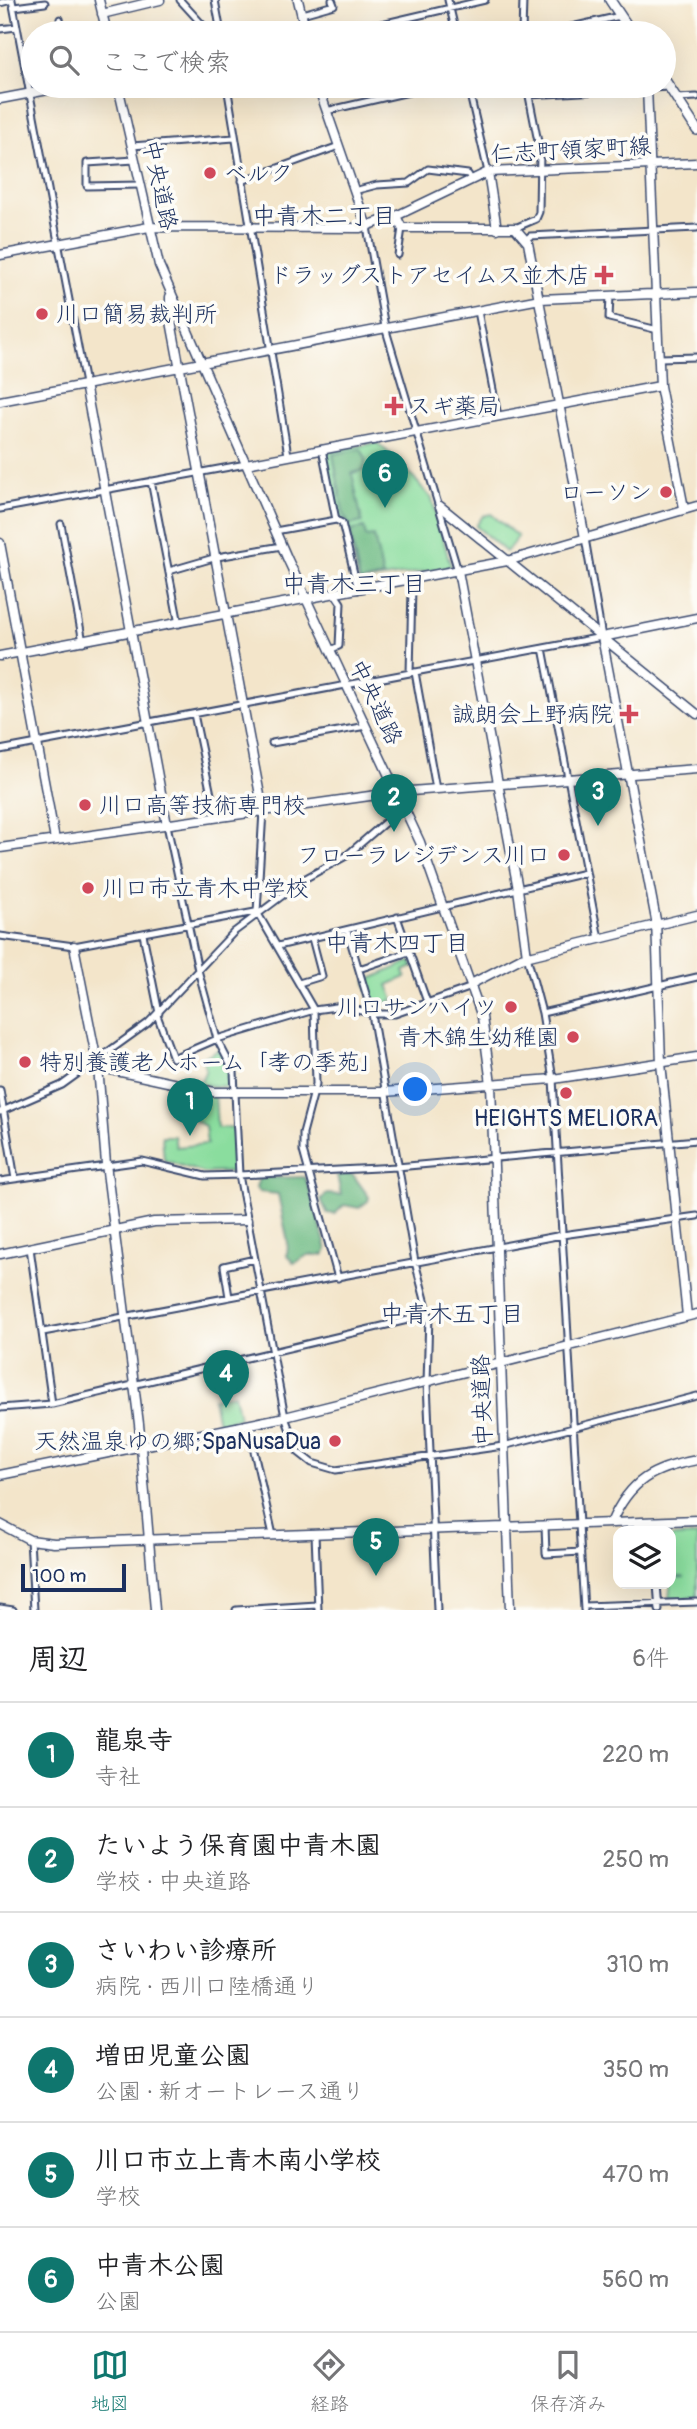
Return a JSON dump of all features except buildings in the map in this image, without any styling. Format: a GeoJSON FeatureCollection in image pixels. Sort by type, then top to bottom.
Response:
{"type":"FeatureCollection","features":[{"type":"Feature","properties":{"kind":"main road"},"geometry":{"type":"LineString","coordinates":[[610,0],[624,21]]}},
{"type":"Feature","properties":{"kind":"main road"},"geometry":{"type":"LineString","coordinates":[[676,98],[697,130]]}},
{"type":"Feature","properties":{"kind":"street"},"geometry":{"type":"LineString","coordinates":[[99,0],[104,21]]}},
{"type":"Feature","properties":{"kind":"street"},"geometry":{"type":"LineString","coordinates":[[102,14],[160,0]]}},
{"type":"Feature","properties":{"kind":"street"},"geometry":{"type":"LineString","coordinates":[[180,0],[199,21]]}},
{"type":"Feature","properties":{"kind":"street"},"geometry":{"type":"LineString","coordinates":[[215,0],[219,21]]}},
{"type":"Feature","properties":{"kind":"street"},"geometry":{"type":"LineString","coordinates":[[298,0],[303,21]]}},
{"type":"Feature","properties":{"kind":"street"},"geometry":{"type":"LineString","coordinates":[[302,14],[334,5],[332,0]]}},
{"type":"Feature","properties":{"kind":"street"},"geometry":{"type":"LineString","coordinates":[[448,0],[453,21]]}},
{"type":"Feature","properties":{"kind":"street"},"geometry":{"type":"LineString","coordinates":[[394,21],[485,0]]}},
{"type":"Feature","properties":{"kind":"street"},"geometry":{"type":"LineString","coordinates":[[522,21],[523,0]]}},
{"type":"Feature","properties":{"kind":"street"},"geometry":{"type":"LineString","coordinates":[[0,3],[45,3]]}},
{"type":"Feature","properties":{"kind":"street"},"geometry":{"type":"LineString","coordinates":[[13,3],[21,47]]}},
{"type":"Feature","properties":{"kind":"street"},"geometry":{"type":"LineString","coordinates":[[598,21],[620,16]]}},
{"type":"Feature","properties":{"kind":"street"},"geometry":{"type":"LineString","coordinates":[[0,29],[17,27]]}},
{"type":"Feature","properties":{"kind":"street"},"geometry":{"type":"LineString","coordinates":[[0,99],[21,95]]}},
{"type":"Feature","properties":{"kind":"street"},"geometry":{"type":"LineString","coordinates":[[676,98],[697,97]]}},
{"type":"Feature","properties":{"kind":"street"},"geometry":{"type":"LineString","coordinates":[[31,98],[187,925],[217,1040],[234,1072],[239,1175],[285,1418],[298,1452],[312,1463],[327,1469],[431,1458],[503,1446],[697,1396]]}},
{"type":"Feature","properties":{"kind":"street","name":"中央道路"},"geometry":{"type":"LineString","coordinates":[[121,98],[149,227],[170,292],[306,600],[404,805],[444,905],[486,1034],[491,1084],[510,1610]]}},
{"type":"Feature","properties":{"kind":"street"},"geometry":{"type":"LineString","coordinates":[[229,98],[288,455]]}},
{"type":"Feature","properties":{"kind":"street"},"geometry":{"type":"LineString","coordinates":[[322,98],[368,227],[385,327],[458,571],[518,889],[527,956],[542,1013],[553,1079],[584,1608],[658,1607],[697,1602]]}},
{"type":"Feature","properties":{"kind":"street"},"geometry":{"type":"LineString","coordinates":[[326,111],[383,98]]}},
{"type":"Feature","properties":{"kind":"street"},"geometry":{"type":"LineString","coordinates":[[471,98],[488,172],[497,229]]}},
{"type":"Feature","properties":{"kind":"street"},"geometry":{"type":"LineString","coordinates":[[401,229],[515,228],[536,219],[539,212],[541,169],[530,98]]}},
{"type":"Feature","properties":{"kind":"street"},"geometry":{"type":"LineString","coordinates":[[647,98],[660,386],[684,508]]}},
{"type":"Feature","properties":{"kind":"street"},"geometry":{"type":"LineString","coordinates":[[132,146],[234,138]]}},
{"type":"Feature","properties":{"kind":"street"},"geometry":{"type":"LineString","coordinates":[[242,181],[339,146]]}},
{"type":"Feature","properties":{"kind":"street"},"geometry":{"type":"LineString","coordinates":[[135,160],[87,163],[87,186],[140,185]]}},
{"type":"Feature","properties":{"kind":"street","name":"仁志町領家町線"},"geometry":{"type":"LineString","coordinates":[[0,255],[149,227],[368,227],[488,172],[697,163]]}},
{"type":"Feature","properties":{"kind":"street"},"geometry":{"type":"LineString","coordinates":[[355,191],[377,185],[409,183],[422,171],[435,168],[468,174],[471,179]]}},
{"type":"Feature","properties":{"kind":"street"},"geometry":{"type":"LineString","coordinates":[[396,216],[401,229],[398,255]]}},
{"type":"Feature","properties":{"kind":"street"},"geometry":{"type":"LineString","coordinates":[[515,228],[526,240],[540,299],[656,925],[660,1063],[687,1316]]}},
{"type":"Feature","properties":{"kind":"street"},"geometry":{"type":"LineString","coordinates":[[526,240],[530,236],[697,228]]}},
{"type":"Feature","properties":{"kind":"street"},"geometry":{"type":"LineString","coordinates":[[170,292],[170,316],[179,367],[217,556],[263,811],[257,912],[314,1010],[317,1052],[314,1093],[303,1133],[309,1172],[338,1278]]}},
{"type":"Feature","properties":{"kind":"street"},"geometry":{"type":"LineString","coordinates":[[0,401],[540,299],[697,292]]}},
{"type":"Feature","properties":{"kind":"street"},"geometry":{"type":"LineString","coordinates":[[610,296],[609,318],[658,330]]}},
{"type":"Feature","properties":{"kind":"street"},"geometry":{"type":"LineString","coordinates":[[478,311],[498,416]]}},
{"type":"Feature","properties":{"kind":"street"},"geometry":{"type":"LineString","coordinates":[[659,358],[697,357]]}},
{"type":"Feature","properties":{"kind":"street"},"geometry":{"type":"LineString","coordinates":[[0,509],[660,386]]}},
{"type":"Feature","properties":{"kind":"street"},"geometry":{"type":"LineString","coordinates":[[322,449],[336,520]]}},
{"type":"Feature","properties":{"kind":"street"},"geometry":{"type":"LineString","coordinates":[[151,481],[179,624]]}},
{"type":"Feature","properties":{"kind":"street"},"geometry":{"type":"LineString","coordinates":[[440,506],[697,714]]}},
{"type":"Feature","properties":{"kind":"street"},"geometry":{"type":"LineString","coordinates":[[0,656],[508,561],[697,506]]}},
{"type":"Feature","properties":{"kind":"street"},"geometry":{"type":"LineString","coordinates":[[275,531],[336,520],[342,523],[358,590]]}},
{"type":"Feature","properties":{"kind":"street"},"geometry":{"type":"LineString","coordinates":[[61,524],[83,642]]}},
{"type":"Feature","properties":{"kind":"street"},"geometry":{"type":"LineString","coordinates":[[0,543],[55,840]]}},
{"type":"Feature","properties":{"kind":"street"},"geometry":{"type":"LineString","coordinates":[[169,571],[217,556],[282,545]]}},
{"type":"Feature","properties":{"kind":"street"},"geometry":{"type":"LineString","coordinates":[[412,587],[412,673],[436,789]]}},
{"type":"Feature","properties":{"kind":"street"},"geometry":{"type":"LineString","coordinates":[[330,650],[339,646],[341,603],[335,594]]}},
{"type":"Feature","properties":{"kind":"street"},"geometry":{"type":"LineString","coordinates":[[0,750],[697,618]]}},
{"type":"Feature","properties":{"kind":"street"},"geometry":{"type":"LineString","coordinates":[[543,648],[599,939]]}},
{"type":"Feature","properties":{"kind":"street"},"geometry":{"type":"LineString","coordinates":[[194,714],[216,818]]}},
{"type":"Feature","properties":{"kind":"street"},"geometry":{"type":"LineString","coordinates":[[272,743],[366,726]]}},
{"type":"Feature","properties":{"kind":"street"},"geometry":{"type":"LineString","coordinates":[[0,848],[398,792],[697,769]]}},
{"type":"Feature","properties":{"kind":"street"},"geometry":{"type":"LineString","coordinates":[[1,1111],[62,1085],[97,1064],[158,1014],[257,912],[306,878],[346,856],[404,805]]}},
{"type":"Feature","properties":{"kind":"street"},"geometry":{"type":"LineString","coordinates":[[278,946],[585,873]]}},
{"type":"Feature","properties":{"kind":"street"},"geometry":{"type":"LineString","coordinates":[[0,936],[74,946],[257,912]]}},
{"type":"Feature","properties":{"kind":"street"},"geometry":{"type":"LineString","coordinates":[[143,934],[158,1014],[173,1058],[217,1040],[314,1010],[343,1006],[372,1014],[395,1014],[472,985],[527,956],[697,915]]}},
{"type":"Feature","properties":{"kind":"street"},"geometry":{"type":"LineString","coordinates":[[397,917],[427,1002]]}},
{"type":"Feature","properties":{"kind":"street"},"geometry":{"type":"LineString","coordinates":[[347,930],[372,1014],[397,1167],[415,1262],[429,1315],[427,1383],[438,1610]]}},
{"type":"Feature","properties":{"kind":"street"},"geometry":{"type":"LineString","coordinates":[[299,983],[323,976],[312,938]]}},
{"type":"Feature","properties":{"kind":"street"},"geometry":{"type":"LineString","coordinates":[[74,946],[97,1064],[106,1164],[142,1448],[156,1610]]}},
{"type":"Feature","properties":{"kind":"street"},"geometry":{"type":"LineString","coordinates":[[359,970],[410,953]]}},
{"type":"Feature","properties":{"kind":"street"},"geometry":{"type":"LineString","coordinates":[[542,1013],[697,977]]}},
{"type":"Feature","properties":{"kind":"street"},"geometry":{"type":"LineString","coordinates":[[97,1064],[195,1089],[314,1093],[384,1092],[553,1079],[697,1057]]}},
{"type":"Feature","properties":{"kind":"street"},"geometry":{"type":"LineString","coordinates":[[0,1090],[1,1111],[15,1179]]}},
{"type":"Feature","properties":{"kind":"street"},"geometry":{"type":"LineString","coordinates":[[0,1181],[142,1161],[205,1176],[239,1175],[397,1167],[697,1140]]}},
{"type":"Feature","properties":{"kind":"street"},"geometry":{"type":"LineString","coordinates":[[43,1332],[562,1235],[697,1216]]}},
{"type":"Feature","properties":{"kind":"street"},"geometry":{"type":"LineString","coordinates":[[0,1254],[154,1222],[247,1220]]}},
{"type":"Feature","properties":{"kind":"street"},"geometry":{"type":"LineString","coordinates":[[30,1248],[52,1404]]}},
{"type":"Feature","properties":{"kind":"street"},"geometry":{"type":"LineString","coordinates":[[229,1297],[224,1266],[255,1259]]}},
{"type":"Feature","properties":{"kind":"street"},"geometry":{"type":"LineString","coordinates":[[0,1475],[285,1418],[697,1314]]}},
{"type":"Feature","properties":{"kind":"street"},"geometry":{"type":"LineString","coordinates":[[0,1408],[52,1404],[429,1315]]}},
{"type":"Feature","properties":{"kind":"street"},"geometry":{"type":"LineString","coordinates":[[248,1425],[273,1535]]}},
{"type":"Feature","properties":{"kind":"street"},"geometry":{"type":"LineString","coordinates":[[611,1522],[630,1490],[642,1479],[664,1466],[697,1460]]}},
{"type":"Feature","properties":{"kind":"street"},"geometry":{"type":"LineString","coordinates":[[660,1526],[697,1520]]}},
{"type":"Feature","properties":{"kind":"street"},"geometry":{"type":"LineString","coordinates":[[0,1524],[30,1540],[54,1543],[611,1522],[645,1526]]}},
{"type":"Feature","properties":{"kind":"street"},"geometry":{"type":"LineString","coordinates":[[545,1525],[546,1554],[581,1552]]}},
{"type":"Feature","properties":{"kind":"street"},"geometry":{"type":"LineString","coordinates":[[236,1610],[317,1608],[315,1534]]}},
{"type":"Feature","properties":{"kind":"street"},"geometry":{"type":"LineString","coordinates":[[30,1540],[34,1610]]}},
{"type":"Feature","properties":{"kind":"street"},"geometry":{"type":"LineString","coordinates":[[657,1589],[658,1607]]}},
{"type":"Feature","properties":{"kind":"street"},"geometry":{"type":"LineString","coordinates":[[0,1608],[13,1610]]}},
{"type":"Feature","properties":{"kind":"green space"},"geometry":{"type":"Polygon","coordinates":[[[377,443],[400,462],[432,499],[451,567],[359,582],[345,521],[338,516],[326,455],[327,451],[377,443]]]}},
{"type":"Feature","properties":{"kind":"green space"},"geometry":{"type":"Polygon","coordinates":[[[361,449],[366,459],[364,470],[352,473],[362,522],[349,525],[343,512],[333,454],[361,449]]]}},
{"type":"Feature","properties":{"kind":"green space"},"geometry":{"type":"Polygon","coordinates":[[[491,514],[518,537],[506,552],[476,526],[483,516],[491,514]]]}},
{"type":"Feature","properties":{"kind":"green space"},"geometry":{"type":"Polygon","coordinates":[[[364,528],[366,537],[374,536],[383,577],[360,582],[350,531],[364,528]]]}},
{"type":"Feature","properties":{"kind":"green space"},"geometry":{"type":"Polygon","coordinates":[[[411,961],[413,967],[404,971],[406,977],[388,985],[394,1000],[372,1007],[366,981],[411,961]]]}},
{"type":"Feature","properties":{"kind":"green space"},"geometry":{"type":"Polygon","coordinates":[[[219,1049],[232,1076],[232,1087],[199,1085],[206,1070],[202,1058],[219,1049]]]}},
{"type":"Feature","properties":{"kind":"green space"},"geometry":{"type":"Polygon","coordinates":[[[206,1095],[215,1096],[217,1128],[234,1127],[233,1172],[203,1173],[164,1160],[162,1136],[174,1136],[176,1147],[207,1144],[205,1126],[194,1120],[193,1108],[206,1107],[206,1095]]]}},
{"type":"Feature","properties":{"kind":"green space"},"geometry":{"type":"Polygon","coordinates":[[[337,1175],[353,1175],[369,1197],[368,1201],[359,1208],[344,1205],[335,1214],[327,1213],[321,1199],[327,1194],[341,1195],[337,1175]]]}},
{"type":"Feature","properties":{"kind":"green space"},"geometry":{"type":"Polygon","coordinates":[[[304,1177],[327,1250],[324,1255],[308,1255],[294,1263],[287,1256],[288,1243],[278,1194],[259,1192],[256,1188],[259,1178],[304,1177]]]}},
{"type":"Feature","properties":{"kind":"green space"},"geometry":{"type":"Polygon","coordinates":[[[234,1394],[239,1418],[218,1423],[213,1398],[234,1394]]]}},
{"type":"Feature","properties":{"kind":"green space"},"geometry":{"type":"Polygon","coordinates":[[[697,1536],[697,1598],[669,1599],[670,1589],[676,1589],[676,1578],[685,1577],[676,1577],[676,1537],[697,1536]]]}},
{"type":"Feature","properties":{"kind":"place","name":"ベルク"},"geometry":{"type":"Point","coordinates":[210,173]}},
{"type":"Feature","properties":{"kind":"place","name":"ドラッグストアセイムス並木店"},"geometry":{"type":"Point","coordinates":[604,275]}},
{"type":"Feature","properties":{"kind":"place","name":"川口簡易裁判所"},"geometry":{"type":"Point","coordinates":[42,314]}},
{"type":"Feature","properties":{"kind":"place","name":"スギ薬局"},"geometry":{"type":"Point","coordinates":[394,406]}},
{"type":"Feature","properties":{"kind":"place","name":"ローソン"},"geometry":{"type":"Point","coordinates":[666,492]}},
{"type":"Feature","properties":{"kind":"place","name":"中青木公園"},"geometry":{"type":"Point","coordinates":[385,508]}},
{"type":"Feature","properties":{"kind":"place","name":"誠朗会上野病院"},"geometry":{"type":"Point","coordinates":[629,714]}},
{"type":"Feature","properties":{"kind":"place","name":"川口高等技術専門校"},"geometry":{"type":"Point","coordinates":[85,805]}},
{"type":"Feature","properties":{"kind":"place","name":"さいわい診療所"},"geometry":{"type":"Point","coordinates":[598,826]}},
{"type":"Feature","properties":{"kind":"place","name":"たいよう保育園中青木園"},"geometry":{"type":"Point","coordinates":[394,832]}},
{"type":"Feature","properties":{"kind":"place","name":"フローラレジデンス川口"},"geometry":{"type":"Point","coordinates":[564,855]}},
{"type":"Feature","properties":{"kind":"place","name":"川口市立青木中学校"},"geometry":{"type":"Point","coordinates":[88,888]}},
{"type":"Feature","properties":{"kind":"place","name":"川口サンハイツ"},"geometry":{"type":"Point","coordinates":[511,1007]}},
{"type":"Feature","properties":{"kind":"place","name":"青木錦生幼稚園"},"geometry":{"type":"Point","coordinates":[573,1037]}},
{"type":"Feature","properties":{"kind":"place","name":"特別養護老人ホーム「孝の季苑」"},"geometry":{"type":"Point","coordinates":[25,1062]}},
{"type":"Feature","properties":{"kind":"place","name":"HEIGHTS MELIORA"},"geometry":{"type":"Point","coordinates":[566,1093]}},
{"type":"Feature","properties":{"kind":"place","name":"龍泉寺"},"geometry":{"type":"Point","coordinates":[190,1136]}},
{"type":"Feature","properties":{"kind":"place","name":"増田児童公園"},"geometry":{"type":"Point","coordinates":[226,1408]}},
{"type":"Feature","properties":{"kind":"place","name":"天然温泉ゆの郷;SpaNusaDua"},"geometry":{"type":"Point","coordinates":[335,1441]}},
{"type":"Feature","properties":{"kind":"place","name":"川口市立上青木南小学校"},"geometry":{"type":"Point","coordinates":[376,1576]}},
{"type":"Feature","properties":{"kind":"district","name":"中青木二丁目"},"geometry":{"type":"Point","coordinates":[324,216]}},
{"type":"Feature","properties":{"kind":"district","name":"中青木三丁目"},"geometry":{"type":"Point","coordinates":[354,584]}},
{"type":"Feature","properties":{"kind":"district","name":"中青木四丁目"},"geometry":{"type":"Point","coordinates":[397,943]}},
{"type":"Feature","properties":{"kind":"district","name":"中青木五丁目"},"geometry":{"type":"Point","coordinates":[452,1314]}}]}
